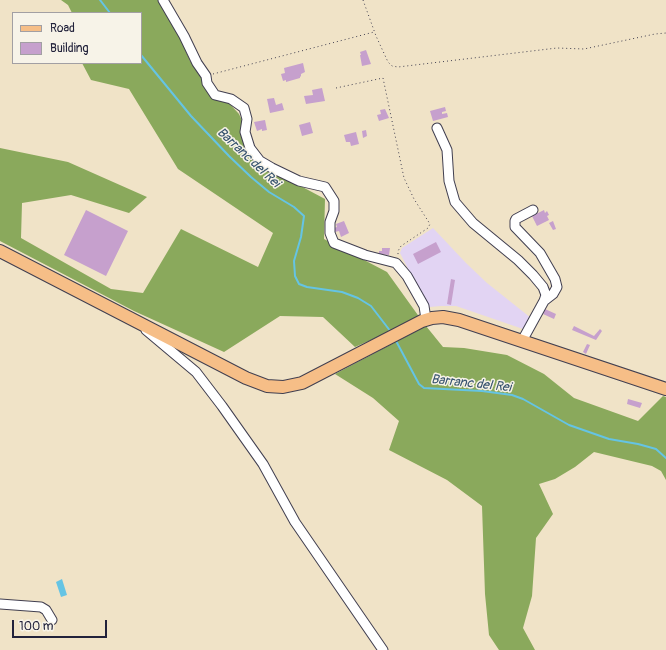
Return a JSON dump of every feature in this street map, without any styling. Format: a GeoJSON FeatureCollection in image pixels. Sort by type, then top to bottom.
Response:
{"type":"FeatureCollection","features":[{"type":"Feature","properties":{"kind":"main road"},"geometry":{"type":"LineString","coordinates":[[0,251],[246,378],[272,387],[289,387],[302,383],[424,320],[437,317],[454,319],[666,389]]}},
{"type":"Feature","properties":{"kind":"street"},"geometry":{"type":"LineString","coordinates":[[162,0],[184,36],[197,63],[206,76],[207,83],[216,94],[231,99],[244,108],[247,119],[244,132],[250,148],[260,161],[299,181],[325,187],[334,201],[334,211],[330,222],[330,233],[334,243],[365,255],[396,263],[407,276],[424,306],[424,320]]}},
{"type":"Feature","properties":{"kind":"street"},"geometry":{"type":"LineString","coordinates":[[437,128],[447,150],[449,181],[455,202],[473,223],[518,260],[543,287],[546,295],[544,301],[522,341]]}},
{"type":"Feature","properties":{"kind":"street"},"geometry":{"type":"LineString","coordinates":[[533,210],[516,219],[515,227],[536,249],[555,279],[557,287],[553,294],[544,301]]}},
{"type":"Feature","properties":{"kind":"street"},"geometry":{"type":"LineString","coordinates":[[140,323],[196,372],[222,406],[263,464],[295,522],[383,650]]}},
{"type":"Feature","properties":{"kind":"street"},"geometry":{"type":"LineString","coordinates":[[0,604],[41,607],[46,610],[52,620]]}},
{"type":"Feature","properties":{"kind":"path"},"geometry":{"type":"LineString","coordinates":[[363,0],[374,31],[388,62],[392,66],[398,67],[557,48],[584,49],[666,33]]}},
{"type":"Feature","properties":{"kind":"path"},"geometry":{"type":"LineString","coordinates":[[206,76],[374,31]]}},
{"type":"Feature","properties":{"kind":"path"},"geometry":{"type":"LineString","coordinates":[[336,88],[383,78],[404,178],[414,199],[430,224],[428,228],[401,246],[398,251],[396,263]]}},
{"type":"Feature","properties":{"kind":"shaded area"},"geometry":{"type":"Polygon","coordinates":[[[433,228],[487,283],[531,318],[523,329],[456,306],[427,306],[400,253],[402,248],[433,228]]]}},
{"type":"Feature","properties":{"kind":"green space"},"geometry":{"type":"Polygon","coordinates":[[[61,0],[160,0],[171,17],[190,61],[239,114],[263,166],[325,199],[324,239],[387,272],[420,318],[355,347],[323,317],[280,316],[224,352],[134,311],[0,241],[0,148],[68,162],[147,197],[129,213],[71,195],[22,203],[21,238],[111,289],[143,293],[181,229],[258,267],[273,233],[178,169],[129,89],[91,80],[83,64],[142,64],[142,12],[72,12],[68,5],[61,0]]]}},
{"type":"Feature","properties":{"kind":"green space"},"geometry":{"type":"Polygon","coordinates":[[[426,326],[443,347],[464,348],[507,355],[544,374],[574,398],[638,421],[663,396],[666,397],[666,480],[661,471],[652,466],[594,452],[575,467],[555,479],[539,484],[553,514],[536,538],[532,596],[523,628],[535,650],[499,650],[489,635],[485,594],[482,506],[447,480],[389,450],[399,421],[373,398],[335,374],[426,326]]]}},
{"type":"Feature","properties":{"kind":"water"},"geometry":{"type":"Polygon","coordinates":[[[62,579],[67,595],[61,597],[56,582],[62,579]]]}},
{"type":"Feature","properties":{"kind":"building"},"geometry":{"type":"Polygon","coordinates":[[[366,50],[371,64],[362,66],[360,52],[366,50]]]}},
{"type":"Feature","properties":{"kind":"building"},"geometry":{"type":"Polygon","coordinates":[[[303,63],[305,72],[301,74],[300,78],[286,82],[286,80],[283,81],[281,74],[285,73],[284,68],[303,63]]]}},
{"type":"Feature","properties":{"kind":"building"},"geometry":{"type":"Polygon","coordinates":[[[322,88],[325,101],[306,104],[304,96],[313,95],[312,90],[322,88]]]}},
{"type":"Feature","properties":{"kind":"building"},"geometry":{"type":"Polygon","coordinates":[[[274,98],[276,105],[282,103],[284,110],[270,113],[267,99],[274,98]]]}},
{"type":"Feature","properties":{"kind":"building"},"geometry":{"type":"Polygon","coordinates":[[[445,107],[446,111],[442,112],[442,114],[447,113],[448,117],[433,121],[430,111],[445,107]]]}},
{"type":"Feature","properties":{"kind":"building"},"geometry":{"type":"Polygon","coordinates":[[[385,109],[389,118],[379,121],[377,115],[381,114],[380,110],[385,109]]]}},
{"type":"Feature","properties":{"kind":"building"},"geometry":{"type":"Polygon","coordinates":[[[265,120],[267,130],[262,131],[262,129],[257,131],[254,122],[265,120]]]}},
{"type":"Feature","properties":{"kind":"building"},"geometry":{"type":"Polygon","coordinates":[[[310,122],[313,133],[302,136],[299,125],[310,122]]]}},
{"type":"Feature","properties":{"kind":"building"},"geometry":{"type":"Polygon","coordinates":[[[366,130],[367,136],[363,138],[362,131],[366,130]]]}},
{"type":"Feature","properties":{"kind":"building"},"geometry":{"type":"Polygon","coordinates":[[[356,132],[359,144],[351,146],[350,142],[346,142],[344,135],[356,132]]]}},
{"type":"Feature","properties":{"kind":"building"},"geometry":{"type":"Polygon","coordinates":[[[86,210],[128,231],[106,276],[64,255],[86,210]]]}},
{"type":"Feature","properties":{"kind":"building"},"geometry":{"type":"Polygon","coordinates":[[[544,210],[545,213],[547,211],[549,215],[547,216],[549,220],[537,226],[532,216],[544,210]]]}},
{"type":"Feature","properties":{"kind":"building"},"geometry":{"type":"Polygon","coordinates":[[[344,221],[349,233],[341,237],[339,231],[335,232],[334,228],[337,227],[336,224],[344,221]]]}},
{"type":"Feature","properties":{"kind":"building"},"geometry":{"type":"Polygon","coordinates":[[[553,221],[556,229],[553,230],[549,223],[553,221]]]}},
{"type":"Feature","properties":{"kind":"building"},"geometry":{"type":"Polygon","coordinates":[[[436,242],[441,252],[418,264],[413,254],[436,242]]]}},
{"type":"Feature","properties":{"kind":"building"},"geometry":{"type":"Polygon","coordinates":[[[382,248],[390,248],[389,255],[379,254],[379,251],[382,251],[382,248]]]}},
{"type":"Feature","properties":{"kind":"building"},"geometry":{"type":"Polygon","coordinates":[[[451,279],[455,280],[451,305],[447,304],[451,279]]]}},
{"type":"Feature","properties":{"kind":"building"},"geometry":{"type":"Polygon","coordinates":[[[545,309],[556,314],[554,319],[543,314],[545,309]]]}},
{"type":"Feature","properties":{"kind":"building"},"geometry":{"type":"Polygon","coordinates":[[[574,326],[594,336],[600,329],[602,331],[596,340],[572,330],[574,326]]]}},
{"type":"Feature","properties":{"kind":"building"},"geometry":{"type":"Polygon","coordinates":[[[587,344],[590,345],[586,354],[583,352],[587,344]]]}},
{"type":"Feature","properties":{"kind":"building"},"geometry":{"type":"Polygon","coordinates":[[[628,399],[642,403],[640,408],[627,404],[628,399]]]}},
{"type":"Feature","properties":{"kind":"waterway","name":"Barranc del Rei"},"geometry":{"type":"LineString","coordinates":[[100,0],[109,12]]}},
{"type":"Feature","properties":{"kind":"waterway","name":"Barranc del Rei"},"geometry":{"type":"LineString","coordinates":[[142,56],[191,116],[229,156],[269,192],[294,207],[304,216],[301,237],[294,261],[295,276],[299,284],[307,287],[342,292],[358,298],[371,306],[391,332]]}},
{"type":"Feature","properties":{"kind":"waterway","name":"Barranc del Rei"},"geometry":{"type":"LineString","coordinates":[[395,339],[419,384],[424,388],[482,391],[512,395],[523,399],[569,425],[609,439],[656,449],[666,458]]}}]}
